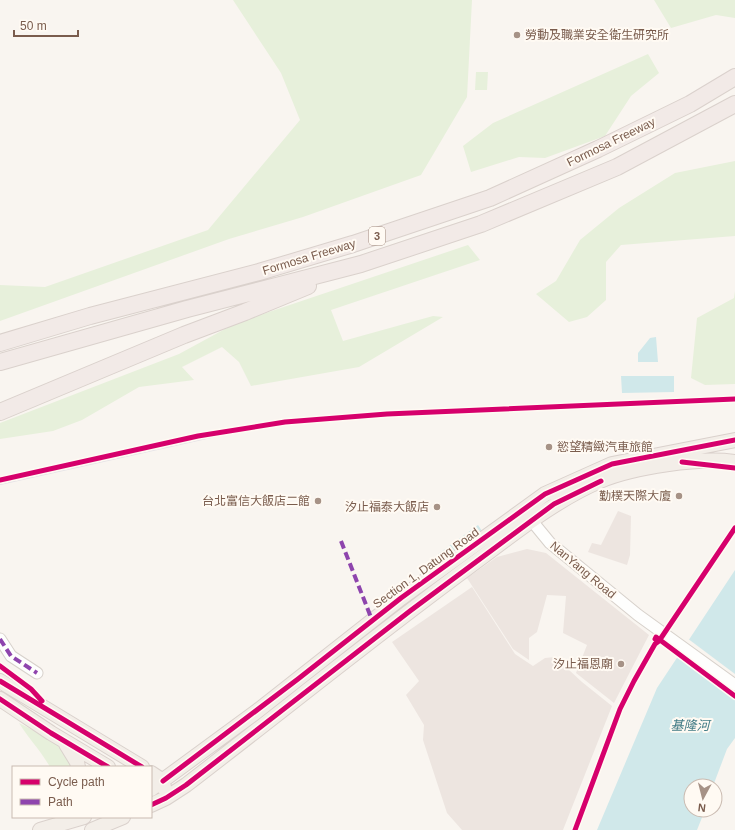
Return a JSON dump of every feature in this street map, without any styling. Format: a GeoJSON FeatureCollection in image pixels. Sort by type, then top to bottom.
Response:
{"type":"FeatureCollection","features":[{"type":"Feature","properties":{"kind":"highway","name":"Formosa Freeway"},"geometry":{"type":"LineString","coordinates":[[0,343],[90,316],[259,272],[353,244],[490,198],[598,150],[690,104],[735,77]]}},
{"type":"Feature","properties":{"kind":"highway","name":"Formosa Freeway"},"geometry":{"type":"LineString","coordinates":[[0,362],[187,309],[361,264],[481,224],[617,167],[735,104]]}},
{"type":"Feature","properties":{"kind":"highway"},"geometry":{"type":"LineString","coordinates":[[0,412],[361,264]]}},
{"type":"Feature","properties":{"kind":"main road","name":"Section 1, Datung Road"},"geometry":{"type":"LineString","coordinates":[[152,788],[298,679],[401,598],[546,494],[612,464],[735,440]]}},
{"type":"Feature","properties":{"kind":"main road","name":"Section 1, Datung Road"},"geometry":{"type":"LineString","coordinates":[[152,805],[166,798],[252,734],[410,611],[532,522],[554,504],[601,481],[622,474],[682,462],[735,462]]}},
{"type":"Feature","properties":{"kind":"main road"},"geometry":{"type":"LineString","coordinates":[[0,681],[140,766]]}},
{"type":"Feature","properties":{"kind":"main road"},"geometry":{"type":"LineString","coordinates":[[0,699],[106,766]]}},
{"type":"Feature","properties":{"kind":"main road"},"geometry":{"type":"LineString","coordinates":[[64,740],[78,766]]}},
{"type":"Feature","properties":{"kind":"main road"},"geometry":{"type":"LineString","coordinates":[[152,774],[163,781],[166,798]]}},
{"type":"Feature","properties":{"kind":"main road"},"geometry":{"type":"LineString","coordinates":[[152,792],[166,798]]}},
{"type":"Feature","properties":{"kind":"main road"},"geometry":{"type":"LineString","coordinates":[[35,830],[53,818]]}},
{"type":"Feature","properties":{"kind":"main road"},"geometry":{"type":"LineString","coordinates":[[40,830],[81,818]]}},
{"type":"Feature","properties":{"kind":"main road"},"geometry":{"type":"LineString","coordinates":[[93,830],[121,818]]}},
{"type":"Feature","properties":{"kind":"street","name":"NanYang Road"},"geometry":{"type":"LineString","coordinates":[[522,510],[550,543],[638,615],[735,685]]}},
{"type":"Feature","properties":{"kind":"street"},"geometry":{"type":"LineString","coordinates":[[0,639],[11,656],[37,673]]}},
{"type":"Feature","properties":{"kind":"shaded area"},"geometry":{"type":"Polygon","coordinates":[[[618,511],[631,516],[630,555],[627,565],[588,552],[592,543],[601,545],[618,511]]]}},
{"type":"Feature","properties":{"kind":"shaded area"},"geometry":{"type":"Polygon","coordinates":[[[527,549],[546,553],[649,635],[614,703],[576,673],[587,645],[563,633],[566,596],[547,595],[537,632],[529,638],[529,660],[513,649],[467,578],[497,557],[527,549]]]}},
{"type":"Feature","properties":{"kind":"shaded area"},"geometry":{"type":"Polygon","coordinates":[[[472,587],[515,654],[533,666],[545,658],[555,657],[582,682],[612,706],[563,830],[462,830],[447,813],[423,740],[424,725],[406,695],[419,681],[392,642],[472,587]]]}},
{"type":"Feature","properties":{"kind":"green space"},"geometry":{"type":"Polygon","coordinates":[[[233,0],[472,0],[467,97],[421,175],[303,217],[229,239],[0,321],[0,285],[45,287],[208,230],[300,120],[281,73],[233,0]]]}},
{"type":"Feature","properties":{"kind":"green space"},"geometry":{"type":"Polygon","coordinates":[[[654,0],[735,0],[735,18],[716,15],[671,28],[654,0]]]}},
{"type":"Feature","properties":{"kind":"green space"},"geometry":{"type":"Polygon","coordinates":[[[648,54],[659,73],[631,96],[605,136],[545,158],[519,157],[471,172],[463,146],[493,123],[648,54]]]}},
{"type":"Feature","properties":{"kind":"green space"},"geometry":{"type":"Polygon","coordinates":[[[476,72],[488,72],[487,90],[475,90],[476,72]]]}},
{"type":"Feature","properties":{"kind":"green space"},"geometry":{"type":"Polygon","coordinates":[[[735,161],[735,236],[621,245],[606,262],[606,300],[587,317],[569,322],[536,294],[556,281],[580,240],[619,208],[675,173],[735,161]]]}},
{"type":"Feature","properties":{"kind":"green space"},"geometry":{"type":"Polygon","coordinates":[[[468,245],[480,260],[331,310],[343,341],[433,316],[443,317],[359,367],[251,386],[239,362],[222,347],[182,367],[194,380],[139,387],[82,420],[53,431],[0,439],[0,423],[179,354],[236,323],[468,245]]]}},
{"type":"Feature","properties":{"kind":"green space"},"geometry":{"type":"Polygon","coordinates":[[[735,291],[735,384],[705,385],[691,378],[697,318],[734,298],[735,291]]]}},
{"type":"Feature","properties":{"kind":"green space"},"geometry":{"type":"Polygon","coordinates":[[[19,723],[52,740],[64,751],[72,766],[49,766],[19,723]]]}},
{"type":"Feature","properties":{"kind":"water"},"geometry":{"type":"Polygon","coordinates":[[[656,337],[658,362],[638,362],[638,353],[650,338],[656,337]]]}},
{"type":"Feature","properties":{"kind":"water"},"geometry":{"type":"Polygon","coordinates":[[[621,376],[674,376],[674,392],[622,393],[621,376]]]}},
{"type":"Feature","properties":{"kind":"water"},"geometry":{"type":"Polygon","coordinates":[[[478,525],[484,534],[444,563],[438,554],[478,525]]]}},
{"type":"Feature","properties":{"kind":"water","name":"基隆河"},"geometry":{"type":"Polygon","coordinates":[[[735,570],[735,738],[727,749],[716,778],[683,778],[683,818],[702,818],[697,830],[597,830],[657,688],[735,570]]]}},
{"type":"Feature","properties":{"kind":"pier"},"geometry":{"type":"Polygon","coordinates":[[[687,638],[735,674],[735,698],[677,653],[687,638]]]}},
{"type":"Feature","properties":{"kind":"railway"},"geometry":{"type":"LineString","coordinates":[[0,483],[229,432]]}},
{"type":"Feature","properties":{"kind":"marked path"},"geometry":{"type":"LineString","coordinates":[[341,541],[372,620]]}},
{"type":"Feature","properties":{"kind":"marked path"},"geometry":{"type":"LineString","coordinates":[[0,639],[11,656],[37,673]]}},
{"type":"Feature","properties":{"kind":"cycle path"},"geometry":{"type":"LineString","coordinates":[[0,480],[198,436],[285,422],[387,414],[735,399]]}},
{"type":"Feature","properties":{"kind":"cycle path"},"geometry":{"type":"LineString","coordinates":[[163,781],[298,679],[401,598],[545,494],[612,464],[735,440]]}},
{"type":"Feature","properties":{"kind":"cycle path"},"geometry":{"type":"LineString","coordinates":[[682,462],[735,468]]}},
{"type":"Feature","properties":{"kind":"cycle path"},"geometry":{"type":"LineString","coordinates":[[152,805],[166,798],[186,785],[410,611],[554,504],[601,481]]}},
{"type":"Feature","properties":{"kind":"cycle path"},"geometry":{"type":"LineString","coordinates":[[575,830],[620,709],[634,681],[655,644],[659,641],[735,528]]}},
{"type":"Feature","properties":{"kind":"cycle path"},"geometry":{"type":"LineString","coordinates":[[655,639],[656,637],[735,696]]}},
{"type":"Feature","properties":{"kind":"cycle path"},"geometry":{"type":"LineString","coordinates":[[0,666],[31,689],[42,701]]}},
{"type":"Feature","properties":{"kind":"cycle path"},"geometry":{"type":"LineString","coordinates":[[0,681],[140,766]]}},
{"type":"Feature","properties":{"kind":"cycle path"},"geometry":{"type":"LineString","coordinates":[[0,699],[51,733],[106,766]]}},
{"type":"Feature","properties":{"kind":"place","name":"勞動及職業安全衛生研究所"},"geometry":{"type":"Point","coordinates":[517,35]}},
{"type":"Feature","properties":{"kind":"place","name":"慾望精緻汽車旅館"},"geometry":{"type":"Point","coordinates":[549,447]}},
{"type":"Feature","properties":{"kind":"place","name":"勤樸天際大廈"},"geometry":{"type":"Point","coordinates":[679,496]}},
{"type":"Feature","properties":{"kind":"place","name":"台北富信大飯店二館"},"geometry":{"type":"Point","coordinates":[318,501]}},
{"type":"Feature","properties":{"kind":"place","name":"汐止福泰大飯店"},"geometry":{"type":"Point","coordinates":[437,507]}},
{"type":"Feature","properties":{"kind":"place","name":"汐止福恩廟"},"geometry":{"type":"Point","coordinates":[621,664]}}]}
